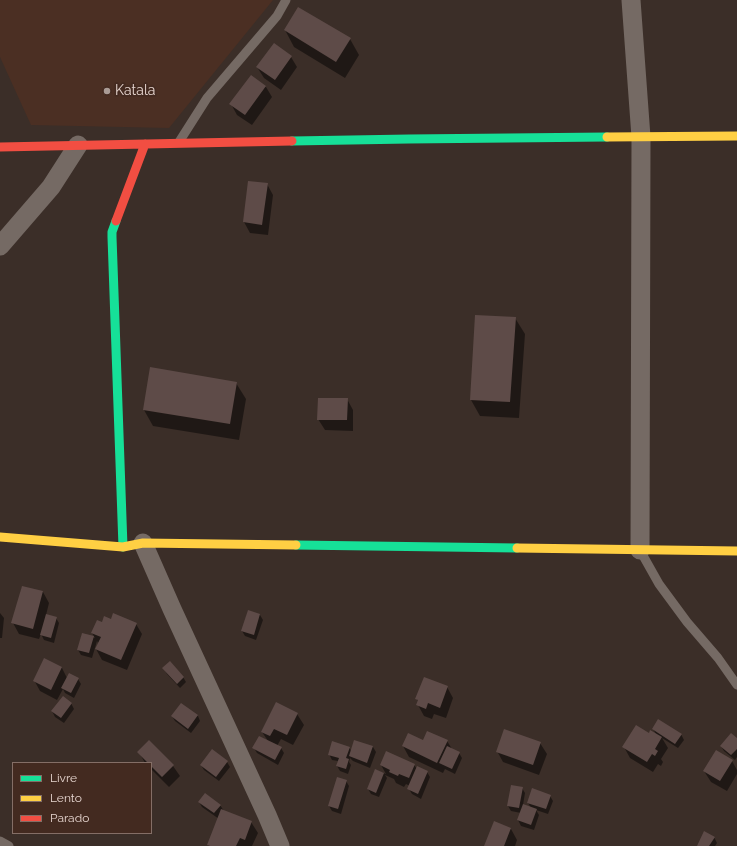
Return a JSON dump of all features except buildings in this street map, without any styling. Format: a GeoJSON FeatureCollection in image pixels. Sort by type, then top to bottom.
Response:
{"type":"FeatureCollection","features":[{"type":"Feature","properties":{"kind":"street"},"geometry":{"type":"LineString","coordinates":[[631,0],[641,137],[640,550]]}},
{"type":"Feature","properties":{"kind":"street"},"geometry":{"type":"LineString","coordinates":[[0,147],[408,139],[737,136]]}},
{"type":"Feature","properties":{"kind":"street"},"geometry":{"type":"LineString","coordinates":[[123,547],[112,237],[116,220],[145,144]]}},
{"type":"Feature","properties":{"kind":"street"},"geometry":{"type":"LineString","coordinates":[[0,246],[52,187],[78,145]]}},
{"type":"Feature","properties":{"kind":"street"},"geometry":{"type":"LineString","coordinates":[[0,538],[123,547],[143,542],[737,551]]}},
{"type":"Feature","properties":{"kind":"street"},"geometry":{"type":"LineString","coordinates":[[143,542],[172,609],[261,800],[280,846]]}},
{"type":"Feature","properties":{"kind":"lane"},"geometry":{"type":"LineString","coordinates":[[178,144],[207,98],[277,16],[286,0]]}},
{"type":"Feature","properties":{"kind":"lane"},"geometry":{"type":"LineString","coordinates":[[640,550],[659,584],[687,622],[718,658],[737,685]]}},
{"type":"Feature","properties":{"kind":"lane"},"geometry":{"type":"LineString","coordinates":[[0,841],[9,846]]}},
{"type":"Feature","properties":{"kind":"shaded area","name":"Katala"},"geometry":{"type":"Polygon","coordinates":[[[0,0],[273,0],[169,128],[31,125],[0,57],[0,0]]]}},
{"type":"Feature","properties":{"kind":"traffic: fast"},"geometry":{"type":"LineString","coordinates":[[292,141],[607,137]]}},
{"type":"Feature","properties":{"kind":"traffic: fast"},"geometry":{"type":"LineString","coordinates":[[116,221],[112,232],[112,237],[123,547]]}},
{"type":"Feature","properties":{"kind":"traffic: fast"},"geometry":{"type":"LineString","coordinates":[[296,545],[517,548]]}},
{"type":"Feature","properties":{"kind":"traffic: slow"},"geometry":{"type":"LineString","coordinates":[[607,137],[737,136]]}},
{"type":"Feature","properties":{"kind":"traffic: slow"},"geometry":{"type":"LineString","coordinates":[[0,537],[123,547],[143,543],[296,545]]}},
{"type":"Feature","properties":{"kind":"traffic: slow"},"geometry":{"type":"LineString","coordinates":[[517,548],[737,551]]}},
{"type":"Feature","properties":{"kind":"traffic: jam"},"geometry":{"type":"LineString","coordinates":[[0,147],[292,141]]}},
{"type":"Feature","properties":{"kind":"traffic: jam"},"geometry":{"type":"LineString","coordinates":[[116,221],[145,144]]}},
{"type":"Feature","properties":{"kind":"place","name":"Katala"},"geometry":{"type":"Point","coordinates":[107,91]}}]}
